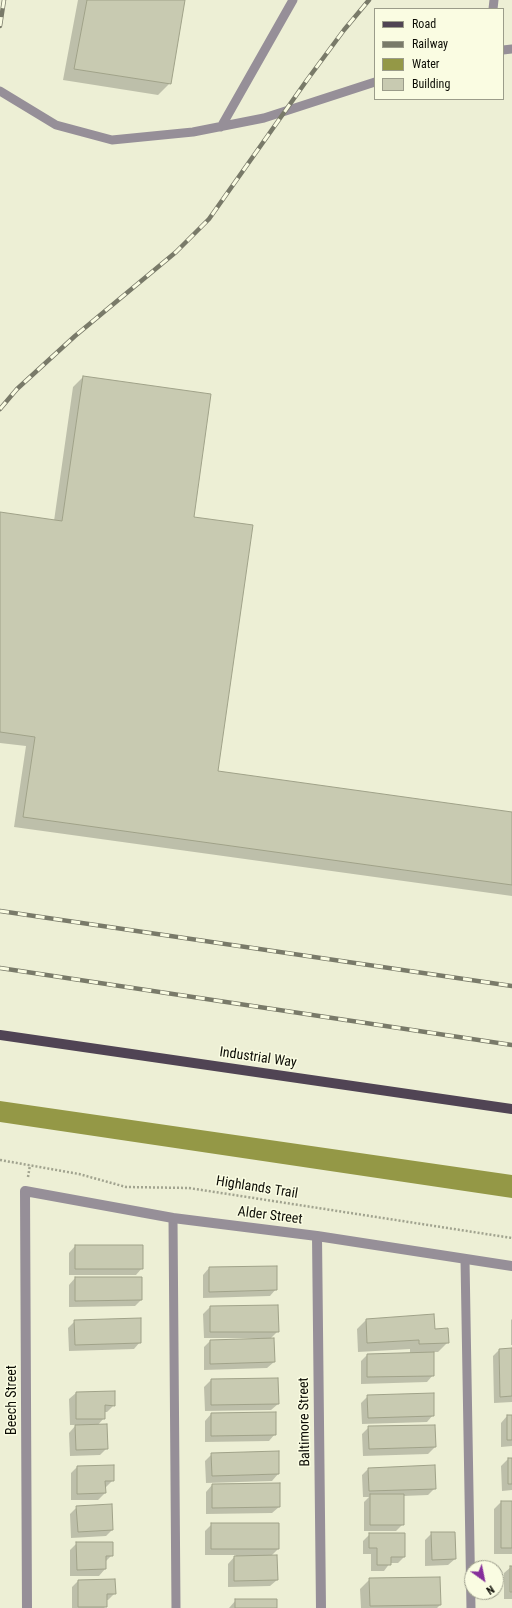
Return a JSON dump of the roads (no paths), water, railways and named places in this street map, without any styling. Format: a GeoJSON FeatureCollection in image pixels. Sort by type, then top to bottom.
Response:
{"type":"FeatureCollection","features":[{"type":"Feature","properties":{"kind":"main road","name":"Industrial Way"},"geometry":{"type":"LineString","coordinates":[[0,1035],[512,1109]]}},
{"type":"Feature","properties":{"kind":"street","name":"Alder Street"},"geometry":{"type":"LineString","coordinates":[[25,1191],[173,1218],[317,1236],[512,1266]]}},
{"type":"Feature","properties":{"kind":"street","name":"Beech Street"},"geometry":{"type":"LineString","coordinates":[[25,1191],[27,1608]]}},
{"type":"Feature","properties":{"kind":"street","name":"Baltimore Street"},"geometry":{"type":"LineString","coordinates":[[317,1236],[321,1608]]}},
{"type":"Feature","properties":{"kind":"lane"},"geometry":{"type":"LineString","coordinates":[[221,127],[293,0]]}},
{"type":"Feature","properties":{"kind":"lane"},"geometry":{"type":"LineString","coordinates":[[0,91],[56,125],[112,140],[193,132],[264,118],[374,82]]}},
{"type":"Feature","properties":{"kind":"lane"},"geometry":{"type":"LineString","coordinates":[[173,1218],[176,1608]]}},
{"type":"Feature","properties":{"kind":"lane"},"geometry":{"type":"LineString","coordinates":[[465,1259],[471,1608]]}},
{"type":"Feature","properties":{"kind":"water"},"geometry":{"type":"Polygon","coordinates":[[[0,1101],[512,1175],[512,1198],[0,1122],[0,1101]]]}},
{"type":"Feature","properties":{"kind":"railway"},"geometry":{"type":"LineString","coordinates":[[0,26],[4,0]]}},
{"type":"Feature","properties":{"kind":"railway"},"geometry":{"type":"LineString","coordinates":[[0,409],[17,389],[75,336],[176,252],[209,219],[307,80],[344,30],[369,0]]}},
{"type":"Feature","properties":{"kind":"railway"},"geometry":{"type":"LineString","coordinates":[[0,911],[512,986]]}},
{"type":"Feature","properties":{"kind":"railway"},"geometry":{"type":"LineString","coordinates":[[0,968],[512,1045]]}}]}
